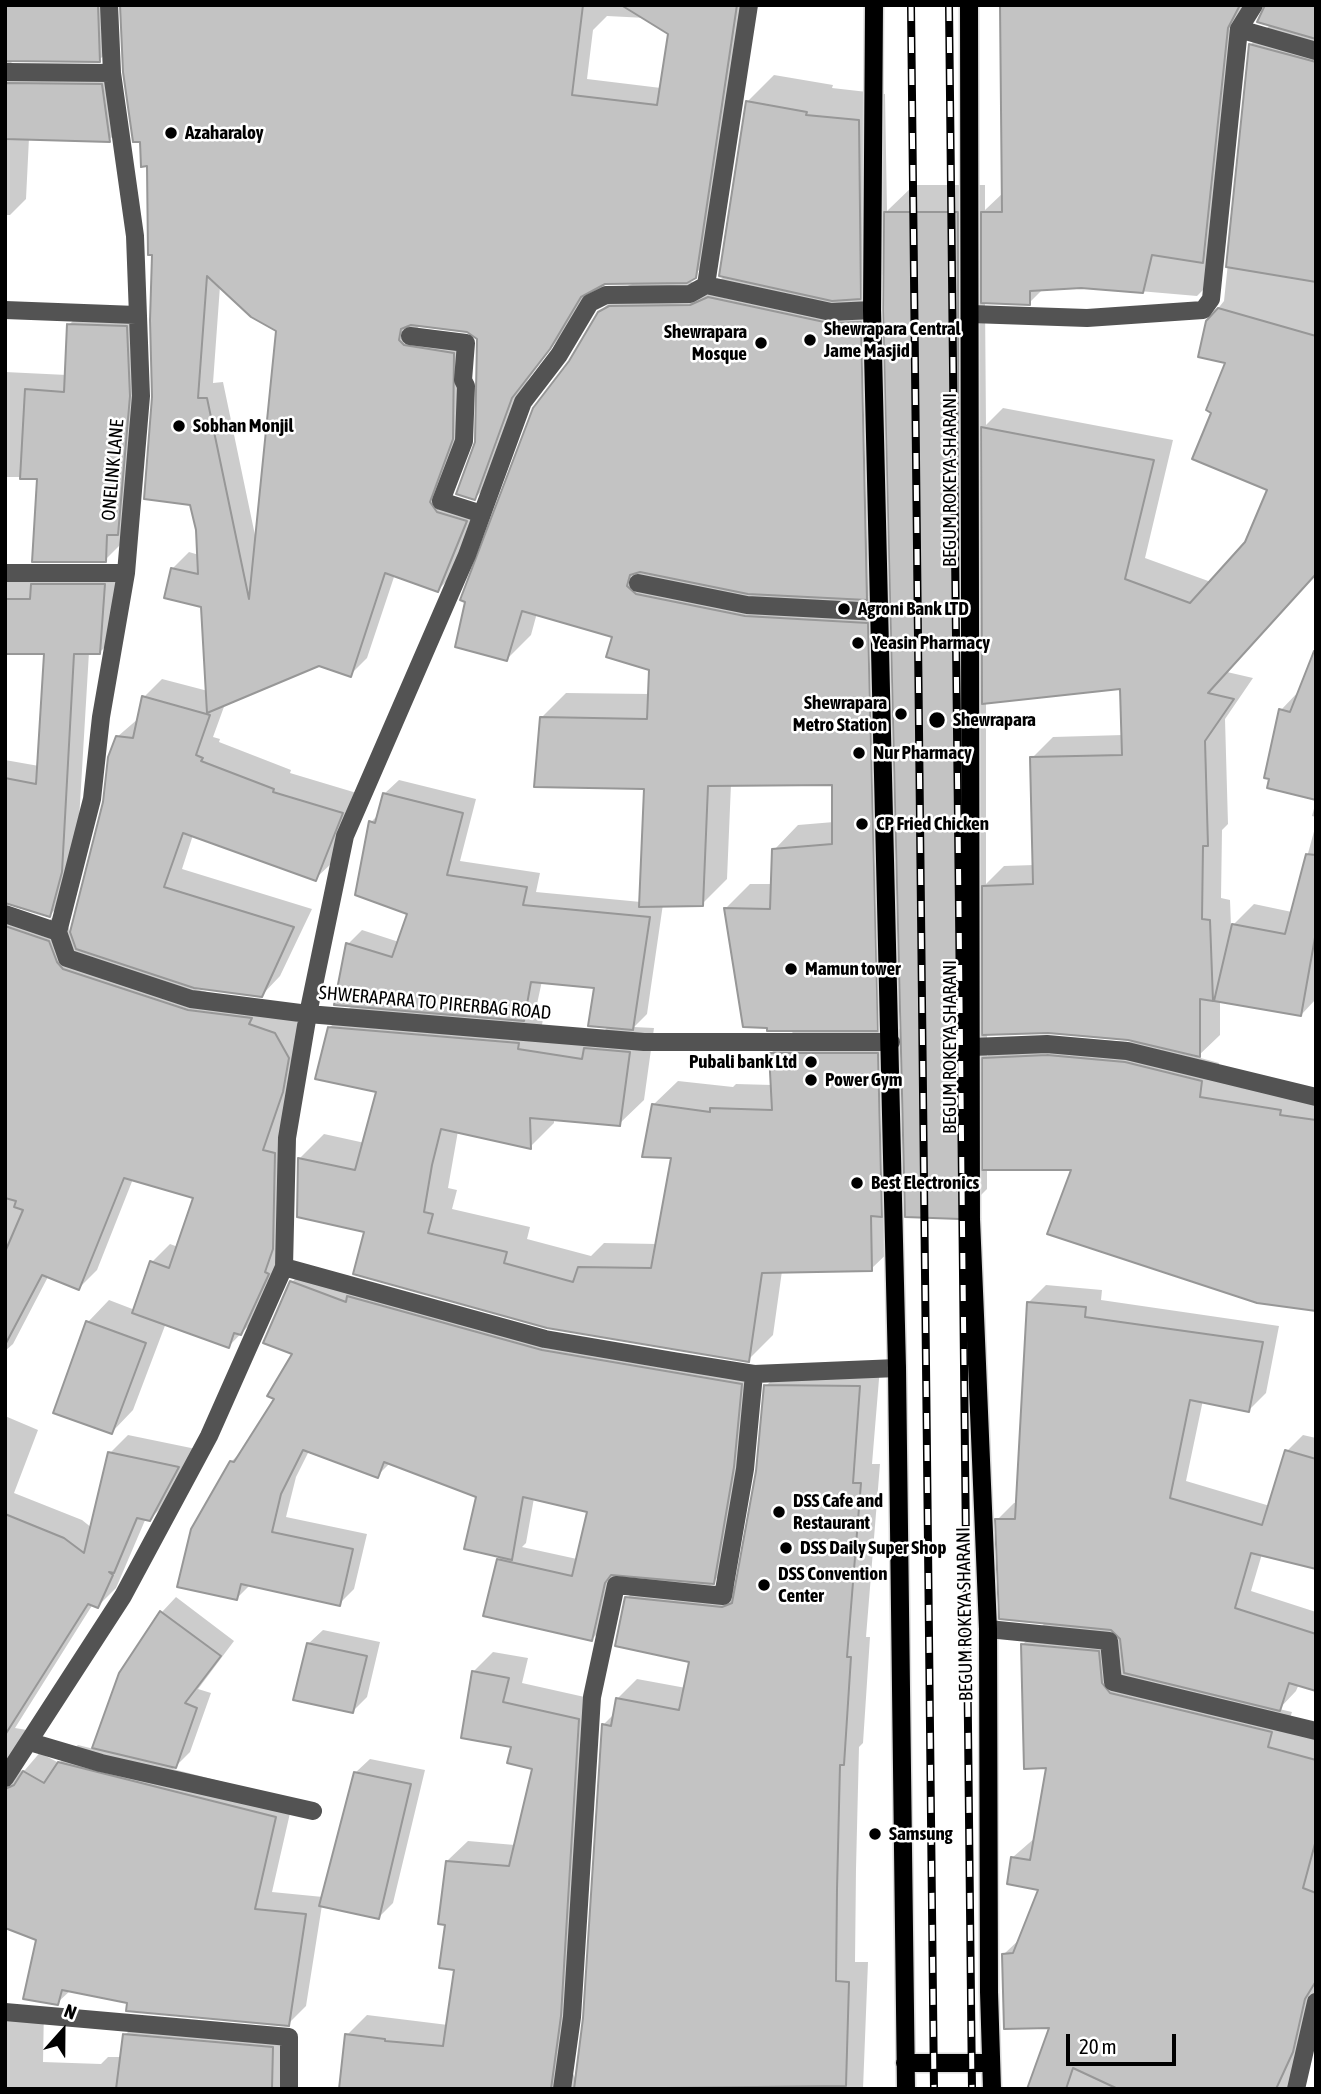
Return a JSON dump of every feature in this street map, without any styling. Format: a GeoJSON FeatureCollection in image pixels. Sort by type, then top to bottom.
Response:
{"type":"FeatureCollection","features":[{"type":"Feature","properties":{"kind":"main road"},"geometry":{"type":"LineString","coordinates":[[874,5],[872,310],[891,1042],[906,2089]]}},
{"type":"Feature","properties":{"kind":"main road","name":"BEGUM ROKEYA SHARANI"},"geometry":{"type":"LineString","coordinates":[[969,5],[971,1219],[988,1629],[989,1992],[992,2089]]}},
{"type":"Feature","properties":{"kind":"main road"},"geometry":{"type":"LineString","coordinates":[[905,2063],[991,2063]]}},
{"type":"Feature","properties":{"kind":"street","name":"ONELINK LANE"},"geometry":{"type":"LineString","coordinates":[[58,932],[92,799],[100,717],[126,573],[141,396],[135,236],[112,73],[109,5]]}},
{"type":"Feature","properties":{"kind":"street"},"geometry":{"type":"LineString","coordinates":[[706,285],[749,5]]}},
{"type":"Feature","properties":{"kind":"street"},"geometry":{"type":"LineString","coordinates":[[971,314],[1087,317],[1206,307],[1211,299],[1239,30],[1254,5]]}},
{"type":"Feature","properties":{"kind":"street"},"geometry":{"type":"LineString","coordinates":[[1239,30],[1316,51]]}},
{"type":"Feature","properties":{"kind":"street"},"geometry":{"type":"LineString","coordinates":[[5,72],[112,73]]}},
{"type":"Feature","properties":{"kind":"street"},"geometry":{"type":"LineString","coordinates":[[5,1779],[122,1595],[202,1448],[284,1267],[287,1138],[308,1014],[345,836],[467,555],[523,402],[559,355],[590,303],[606,295],[690,294],[706,285],[831,312],[872,310]]}},
{"type":"Feature","properties":{"kind":"street"},"geometry":{"type":"LineString","coordinates":[[5,310],[136,315]]}},
{"type":"Feature","properties":{"kind":"street"},"geometry":{"type":"LineString","coordinates":[[410,336],[466,343],[463,380],[466,386],[464,441],[441,501],[482,514]]}},
{"type":"Feature","properties":{"kind":"street"},"geometry":{"type":"LineString","coordinates":[[5,573],[126,573]]}},
{"type":"Feature","properties":{"kind":"street"},"geometry":{"type":"LineString","coordinates":[[638,583],[747,605],[879,612]]}},
{"type":"Feature","properties":{"kind":"street"},"geometry":{"type":"LineString","coordinates":[[5,914],[58,932]]}},
{"type":"Feature","properties":{"kind":"street","name":"SHWERAPARA TO PIRERBAG ROAD"},"geometry":{"type":"LineString","coordinates":[[58,932],[67,958],[178,995],[308,1014],[644,1042],[891,1042]]}},
{"type":"Feature","properties":{"kind":"street"},"geometry":{"type":"LineString","coordinates":[[972,1048],[1047,1044],[1127,1051],[1316,1097]]}},
{"type":"Feature","properties":{"kind":"street"},"geometry":{"type":"LineString","coordinates":[[284,1267],[545,1339],[754,1374],[897,1368]]}},
{"type":"Feature","properties":{"kind":"street"},"geometry":{"type":"LineString","coordinates":[[562,2089],[572,2017],[592,1697],[616,1585],[723,1596],[745,1469],[754,1374]]}},
{"type":"Feature","properties":{"kind":"street"},"geometry":{"type":"LineString","coordinates":[[988,1629],[1109,1641],[1113,1682],[1316,1731]]}},
{"type":"Feature","properties":{"kind":"street"},"geometry":{"type":"LineString","coordinates":[[30,1742],[101,1763],[313,1811]]}},
{"type":"Feature","properties":{"kind":"street"},"geometry":{"type":"LineString","coordinates":[[1296,2089],[1316,2002]]}},
{"type":"Feature","properties":{"kind":"street"},"geometry":{"type":"LineString","coordinates":[[5,2012],[289,2037],[289,2089]]}},
{"type":"Feature","properties":{"kind":"building"},"geometry":{"type":"Polygon","coordinates":[[[5,5],[98,5],[100,62],[5,61],[5,5]]]}},
{"type":"Feature","properties":{"kind":"building"},"geometry":{"type":"Polygon","coordinates":[[[120,5],[583,5],[572,95],[657,105],[668,34],[621,5],[737,5],[696,278],[687,283],[605,284],[581,297],[550,349],[512,398],[475,500],[456,494],[475,442],[477,339],[467,332],[411,325],[401,329],[399,340],[404,345],[454,353],[453,439],[430,502],[437,512],[467,521],[438,592],[385,573],[351,677],[319,666],[207,713],[201,607],[164,598],[171,568],[198,574],[196,530],[190,505],[144,499],[152,397],[152,255],[148,255],[147,166],[141,167],[140,142],[133,142],[123,72],[120,5]],[[207,276],[198,398],[207,398],[249,599],[276,331],[251,317],[207,276]]]}},
{"type":"Feature","properties":{"kind":"building"},"geometry":{"type":"Polygon","coordinates":[[[1000,5],[1240,5],[1228,28],[1203,263],[1152,255],[1143,293],[1081,288],[1030,291],[1030,305],[981,303],[981,212],[1002,212],[1000,5]]]}},
{"type":"Feature","properties":{"kind":"building"},"geometry":{"type":"Polygon","coordinates":[[[1265,5],[1316,5],[1316,39],[1257,22],[1265,5]]]}},
{"type":"Feature","properties":{"kind":"building"},"geometry":{"type":"Polygon","coordinates":[[[1249,44],[1316,62],[1316,282],[1226,267],[1249,44]]]}},
{"type":"Feature","properties":{"kind":"building"},"geometry":{"type":"Polygon","coordinates":[[[5,83],[102,84],[110,142],[5,139],[5,83]]]}},
{"type":"Feature","properties":{"kind":"building"},"geometry":{"type":"Polygon","coordinates":[[[746,101],[807,112],[806,115],[859,120],[861,299],[832,301],[719,276],[746,101]]]}},
{"type":"Feature","properties":{"kind":"building"},"geometry":{"type":"Polygon","coordinates":[[[884,212],[958,212],[960,1219],[905,1217],[883,310],[884,212]]]}},
{"type":"Feature","properties":{"kind":"building"},"geometry":{"type":"Polygon","coordinates":[[[708,297],[829,323],[861,322],[867,600],[748,594],[640,572],[630,575],[627,586],[636,594],[745,616],[868,623],[878,1031],[767,1031],[767,1028],[743,1027],[724,908],[770,909],[772,849],[832,844],[832,785],[708,786],[703,906],[639,907],[644,789],[534,787],[540,717],[647,719],[649,670],[606,657],[612,637],[522,611],[507,661],[455,647],[465,602],[460,600],[533,408],[569,361],[598,312],[609,306],[690,305],[708,297]]]}},
{"type":"Feature","properties":{"kind":"building"},"geometry":{"type":"Polygon","coordinates":[[[1218,308],[1316,336],[1316,574],[1208,693],[1234,699],[1205,741],[1208,846],[1203,846],[1202,919],[1210,920],[1213,1001],[1200,999],[1200,1057],[1128,1040],[1048,1033],[982,1035],[982,886],[1033,884],[1030,757],[1122,755],[1120,689],[982,704],[981,427],[1154,460],[1125,579],[1190,603],[1245,542],[1267,490],[1192,459],[1211,413],[1206,410],[1225,363],[1198,357],[1206,321],[1218,308]]]}},
{"type":"Feature","properties":{"kind":"building"},"geometry":{"type":"Polygon","coordinates":[[[67,324],[127,326],[130,396],[118,535],[107,535],[106,562],[32,562],[37,479],[20,479],[25,389],[64,392],[67,324]]]}},
{"type":"Feature","properties":{"kind":"building"},"geometry":{"type":"Polygon","coordinates":[[[31,584],[105,584],[100,654],[74,654],[62,872],[50,917],[5,903],[5,778],[36,784],[44,654],[5,654],[5,599],[30,599],[31,584]]]}},
{"type":"Feature","properties":{"kind":"building"},"geometry":{"type":"Polygon","coordinates":[[[1314,651],[1316,800],[1267,788],[1269,779],[1264,778],[1279,709],[1290,712],[1314,651]]]}},
{"type":"Feature","properties":{"kind":"building"},"geometry":{"type":"Polygon","coordinates":[[[142,696],[210,715],[196,755],[203,758],[201,761],[274,789],[273,792],[343,813],[316,881],[183,833],[164,887],[294,927],[262,997],[194,988],[76,949],[70,932],[103,802],[108,757],[116,736],[133,738],[142,696]]]}},
{"type":"Feature","properties":{"kind":"building"},"geometry":{"type":"Polygon","coordinates":[[[383,793],[463,813],[447,875],[527,887],[523,905],[650,917],[633,1030],[588,1026],[594,988],[531,982],[524,1021],[334,1005],[346,943],[392,957],[407,914],[355,895],[369,821],[375,823],[383,793]]]}},
{"type":"Feature","properties":{"kind":"building"},"geometry":{"type":"Polygon","coordinates":[[[1306,854],[1316,855],[1316,932],[1301,1016],[1214,1001],[1232,924],[1285,934],[1306,854]]]}},
{"type":"Feature","properties":{"kind":"building"},"geometry":{"type":"Polygon","coordinates":[[[5,926],[49,941],[57,962],[63,969],[188,1010],[252,1018],[249,1024],[275,1033],[289,1058],[283,1092],[263,1150],[275,1153],[273,1249],[265,1272],[269,1274],[241,1335],[234,1333],[229,1348],[132,1313],[150,1261],[169,1268],[193,1198],[124,1178],[79,1290],[42,1275],[5,1345],[5,1252],[23,1210],[14,1207],[16,1201],[5,1198],[5,926]]]}},
{"type":"Feature","properties":{"kind":"building"},"geometry":{"type":"Polygon","coordinates":[[[328,1027],[519,1043],[518,1049],[582,1059],[584,1048],[630,1052],[620,1126],[530,1118],[531,1149],[441,1129],[432,1165],[424,1212],[433,1214],[428,1233],[507,1252],[504,1263],[573,1282],[578,1267],[651,1268],[671,1158],[642,1157],[652,1104],[710,1112],[710,1108],[772,1110],[769,1053],[878,1053],[882,1217],[871,1216],[872,1271],[762,1273],[749,1362],[547,1328],[353,1274],[364,1232],[297,1217],[298,1158],[355,1170],[376,1092],[315,1079],[328,1027]]]}},
{"type":"Feature","properties":{"kind":"building"},"geometry":{"type":"Polygon","coordinates":[[[1047,1055],[1125,1062],[1202,1081],[1200,1097],[1281,1110],[1280,1115],[1316,1120],[1316,1311],[1257,1303],[1047,1234],[1071,1170],[982,1170],[982,1058],[1047,1055]]]}},
{"type":"Feature","properties":{"kind":"building"},"geometry":{"type":"Polygon","coordinates":[[[290,1281],[346,1302],[347,1296],[542,1350],[742,1384],[734,1467],[714,1584],[611,1575],[605,1583],[592,1641],[483,1616],[497,1559],[572,1576],[587,1512],[523,1497],[512,1560],[464,1549],[476,1497],[384,1462],[378,1478],[303,1450],[281,1494],[272,1532],[353,1549],[340,1606],[241,1584],[237,1600],[177,1587],[191,1529],[230,1461],[234,1462],[274,1399],[267,1396],[292,1354],[263,1343],[290,1281]]]}},
{"type":"Feature","properties":{"kind":"building"},"geometry":{"type":"Polygon","coordinates":[[[1027,1302],[1086,1307],[1085,1317],[1263,1342],[1249,1412],[1190,1400],[1170,1498],[1262,1525],[1285,1450],[1316,1459],[1316,1569],[1251,1553],[1235,1608],[1316,1634],[1316,1691],[1289,1683],[1280,1711],[1124,1673],[1120,1639],[1111,1630],[999,1619],[995,1519],[1015,1519],[1027,1302]]]}},
{"type":"Feature","properties":{"kind":"building"},"geometry":{"type":"Polygon","coordinates":[[[86,1321],[146,1343],[112,1434],[53,1413],[86,1321]]]}},
{"type":"Feature","properties":{"kind":"building"},"geometry":{"type":"Polygon","coordinates":[[[764,1385],[860,1386],[853,1483],[861,1483],[847,1657],[851,1657],[844,1765],[840,1765],[837,1890],[836,1981],[849,1982],[846,2086],[574,2089],[583,2018],[602,1724],[611,1726],[616,1698],[679,1710],[689,1662],[615,1646],[625,1597],[722,1607],[732,1603],[756,1471],[764,1385]]]}},
{"type":"Feature","properties":{"kind":"building"},"geometry":{"type":"Polygon","coordinates":[[[108,1452],[179,1467],[150,1521],[137,1518],[114,1573],[109,1572],[113,1575],[98,1608],[88,1604],[5,1735],[5,1514],[64,1538],[84,1553],[108,1452]]]}},
{"type":"Feature","properties":{"kind":"building"},"geometry":{"type":"Polygon","coordinates":[[[160,1611],[221,1656],[185,1703],[197,1708],[176,1768],[92,1748],[119,1673],[160,1611]]]}},
{"type":"Feature","properties":{"kind":"building"},"geometry":{"type":"Polygon","coordinates":[[[307,1643],[367,1656],[353,1713],[293,1700],[307,1643]]]}},
{"type":"Feature","properties":{"kind":"building"},"geometry":{"type":"Polygon","coordinates":[[[1021,1644],[1099,1651],[1102,1683],[1110,1693],[1272,1732],[1268,1747],[1316,1760],[1316,1840],[1303,1888],[1316,1893],[1316,1981],[1305,1999],[1293,2052],[1276,2089],[1118,2089],[1073,2068],[1066,2089],[1027,2089],[1049,2028],[1004,2029],[1002,1954],[1013,1953],[1038,1890],[1007,1884],[1011,1857],[1030,1860],[1046,1768],[1024,1769],[1021,1644]]]}},
{"type":"Feature","properties":{"kind":"building"},"geometry":{"type":"Polygon","coordinates":[[[472,1671],[509,1678],[503,1702],[579,1719],[561,2016],[551,2089],[339,2089],[345,2034],[443,2046],[454,1970],[439,1968],[445,1925],[438,1924],[446,1861],[509,1866],[532,1769],[507,1763],[511,1747],[461,1738],[472,1671]]]}},
{"type":"Feature","properties":{"kind":"building"},"geometry":{"type":"Polygon","coordinates":[[[58,1762],[276,1817],[255,1909],[306,1914],[289,2026],[126,2011],[127,2003],[62,1990],[58,2005],[23,1999],[36,1940],[5,1928],[5,1789],[14,1785],[23,1771],[44,1783],[58,1762]]]}},
{"type":"Feature","properties":{"kind":"building"},"geometry":{"type":"Polygon","coordinates":[[[354,1772],[411,1784],[379,1919],[319,1906],[354,1772]]]}},
{"type":"Feature","properties":{"kind":"building"},"geometry":{"type":"Polygon","coordinates":[[[123,2034],[273,2047],[272,2089],[116,2089],[123,2034]]]}},
{"type":"Feature","properties":{"kind":"railway"},"geometry":{"type":"LineString","coordinates":[[911,5],[934,2089]]}},
{"type":"Feature","properties":{"kind":"railway"},"geometry":{"type":"LineString","coordinates":[[949,5],[972,2089]]}},
{"type":"Feature","properties":{"kind":"place","name":"Azaharaloy"},"geometry":{"type":"Point","coordinates":[171,133]}},
{"type":"Feature","properties":{"kind":"place","name":"Shewrapara Central Jame Masjid"},"geometry":{"type":"Point","coordinates":[810,340]}},
{"type":"Feature","properties":{"kind":"place","name":"Shewrapara Mosque"},"geometry":{"type":"Point","coordinates":[761,343]}},
{"type":"Feature","properties":{"kind":"place","name":"Sobhan Monjil"},"geometry":{"type":"Point","coordinates":[179,426]}},
{"type":"Feature","properties":{"kind":"place","name":"Agroni Bank LTD"},"geometry":{"type":"Point","coordinates":[844,609]}},
{"type":"Feature","properties":{"kind":"place","name":"Yeasin Pharmacy"},"geometry":{"type":"Point","coordinates":[858,643]}},
{"type":"Feature","properties":{"kind":"place","name":"Shewrapara Metro Station"},"geometry":{"type":"Point","coordinates":[901,714]}},
{"type":"Feature","properties":{"kind":"place","name":"Shewrapara"},"geometry":{"type":"Point","coordinates":[937,720]}},
{"type":"Feature","properties":{"kind":"place","name":"Nur Pharmacy"},"geometry":{"type":"Point","coordinates":[859,753]}},
{"type":"Feature","properties":{"kind":"place","name":"CP Fried Chicken"},"geometry":{"type":"Point","coordinates":[862,824]}},
{"type":"Feature","properties":{"kind":"place","name":"Mamun tower"},"geometry":{"type":"Point","coordinates":[791,969]}},
{"type":"Feature","properties":{"kind":"place","name":"Pubali bank Ltd"},"geometry":{"type":"Point","coordinates":[811,1062]}},
{"type":"Feature","properties":{"kind":"place","name":"Power Gym"},"geometry":{"type":"Point","coordinates":[811,1080]}},
{"type":"Feature","properties":{"kind":"place","name":"Best Electronics"},"geometry":{"type":"Point","coordinates":[857,1183]}},
{"type":"Feature","properties":{"kind":"place","name":"DSS Cafe and Restaurant"},"geometry":{"type":"Point","coordinates":[779,1512]}},
{"type":"Feature","properties":{"kind":"place","name":"DSS Daily Super Shop"},"geometry":{"type":"Point","coordinates":[786,1548]}},
{"type":"Feature","properties":{"kind":"place","name":"DSS Convention Center"},"geometry":{"type":"Point","coordinates":[764,1585]}},
{"type":"Feature","properties":{"kind":"place","name":"Samsung"},"geometry":{"type":"Point","coordinates":[875,1834]}}]}
